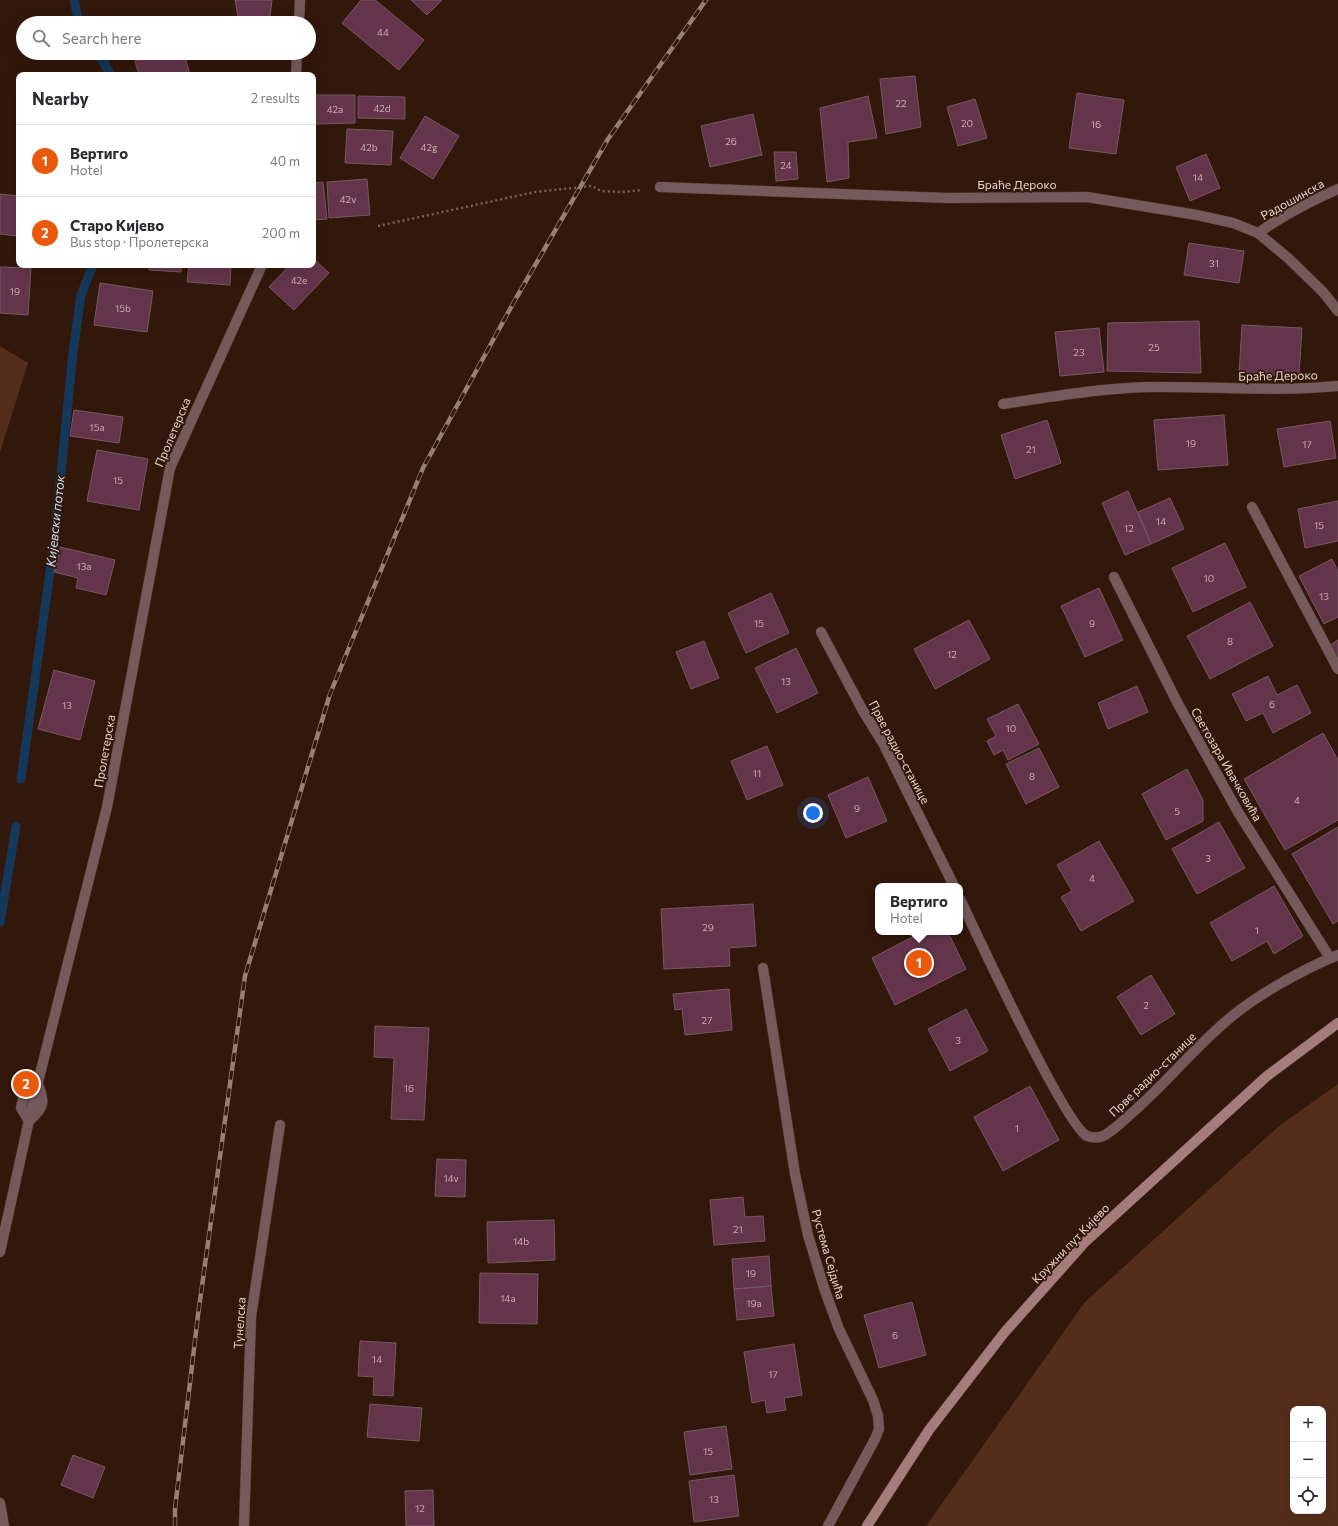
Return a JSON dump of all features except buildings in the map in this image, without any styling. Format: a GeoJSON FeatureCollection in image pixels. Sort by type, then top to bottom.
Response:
{"type":"FeatureCollection","features":[{"type":"Feature","properties":{"kind":"main road","name":"Кружни пут Кијево"},"geometry":{"type":"LineString","coordinates":[[867,1526],[929,1430],[1004,1333],[1085,1242],[1267,1076],[1338,1023]]}},
{"type":"Feature","properties":{"kind":"street"},"geometry":{"type":"LineString","coordinates":[[299,16],[300,0]]}},
{"type":"Feature","properties":{"kind":"street"},"geometry":{"type":"LineString","coordinates":[[296,72],[297,60]]}},
{"type":"Feature","properties":{"kind":"street","name":"Браће Дероко"},"geometry":{"type":"LineString","coordinates":[[660,187],[947,198],[1087,197],[1197,215],[1233,223],[1258,233],[1288,258],[1323,292],[1338,311]]}},
{"type":"Feature","properties":{"kind":"street","name":"Радошинска"},"geometry":{"type":"LineString","coordinates":[[1258,233],[1311,200],[1338,188]]}},
{"type":"Feature","properties":{"kind":"street","name":"Пролетерска"},"geometry":{"type":"LineString","coordinates":[[0,1252],[29,1121],[107,807],[170,468],[261,268]]}},
{"type":"Feature","properties":{"kind":"street","name":"Браће Дероко"},"geometry":{"type":"LineString","coordinates":[[1003,404],[1074,394],[1147,387],[1301,389],[1338,386]]}},
{"type":"Feature","properties":{"kind":"street"},"geometry":{"type":"LineString","coordinates":[[1252,507],[1338,669]]}},
{"type":"Feature","properties":{"kind":"street","name":"Светозара Ивачковића"},"geometry":{"type":"LineString","coordinates":[[1114,577],[1177,702],[1238,812],[1334,956]]}},
{"type":"Feature","properties":{"kind":"street","name":"Прве радио-станице"},"geometry":{"type":"LineString","coordinates":[[821,632],[863,711],[883,743],[953,883]]}},
{"type":"Feature","properties":{"kind":"street","name":"Прве радио-станице"},"geometry":{"type":"LineString","coordinates":[[963,905],[1037,1057],[1078,1128],[1085,1134],[1092,1137],[1101,1137],[1112,1130],[1149,1098],[1231,1017],[1266,994],[1334,956]]}},
{"type":"Feature","properties":{"kind":"street","name":"Рустема Сејдића"},"geometry":{"type":"LineString","coordinates":[[764,968],[795,1174],[808,1235],[824,1288],[839,1329],[873,1400],[878,1416],[879,1429],[875,1439],[832,1514],[828,1526]]}},
{"type":"Feature","properties":{"kind":"street","name":"Тунелска"},"geometry":{"type":"LineString","coordinates":[[244,1526],[251,1317],[280,1125]]}},
{"type":"Feature","properties":{"kind":"street"},"geometry":{"type":"LineString","coordinates":[[0,1503],[4,1526]]}},
{"type":"Feature","properties":{"kind":"path"},"geometry":{"type":"LineString","coordinates":[[378,226],[560,188],[592,186],[601,191],[622,192],[660,187]]}},
{"type":"Feature","properties":{"kind":"shaded area"},"geometry":{"type":"Polygon","coordinates":[[[0,346],[28,363],[0,452],[0,346]]]}},
{"type":"Feature","properties":{"kind":"shaded area"},"geometry":{"type":"Polygon","coordinates":[[[1338,1084],[1338,1526],[926,1526],[1085,1302],[1279,1126],[1338,1084]]]}},
{"type":"Feature","properties":{"kind":"waterway","name":"Кијевски поток"},"geometry":{"type":"LineString","coordinates":[[74,0],[77,16]]}},
{"type":"Feature","properties":{"kind":"waterway","name":"Кијевски поток"},"geometry":{"type":"LineString","coordinates":[[102,60],[109,72]]}},
{"type":"Feature","properties":{"kind":"waterway","name":"Кијевски поток"},"geometry":{"type":"LineString","coordinates":[[21,779],[54,543],[73,352],[81,295],[92,268]]}},
{"type":"Feature","properties":{"kind":"waterway","name":"Кијевски поток"},"geometry":{"type":"LineString","coordinates":[[0,922],[16,826]]}},
{"type":"Feature","properties":{"kind":"railway"},"geometry":{"type":"LineString","coordinates":[[175,1526],[175,1509],[198,1315],[245,976],[330,694],[423,468],[515,300],[608,139],[706,0]]}},
{"type":"Feature","properties":{"kind":"place","name":"Вертиго"},"geometry":{"type":"Point","coordinates":[919,963]}},
{"type":"Feature","properties":{"kind":"place","name":"Старо Кијево"},"geometry":{"type":"Point","coordinates":[26,1084]}}]}
